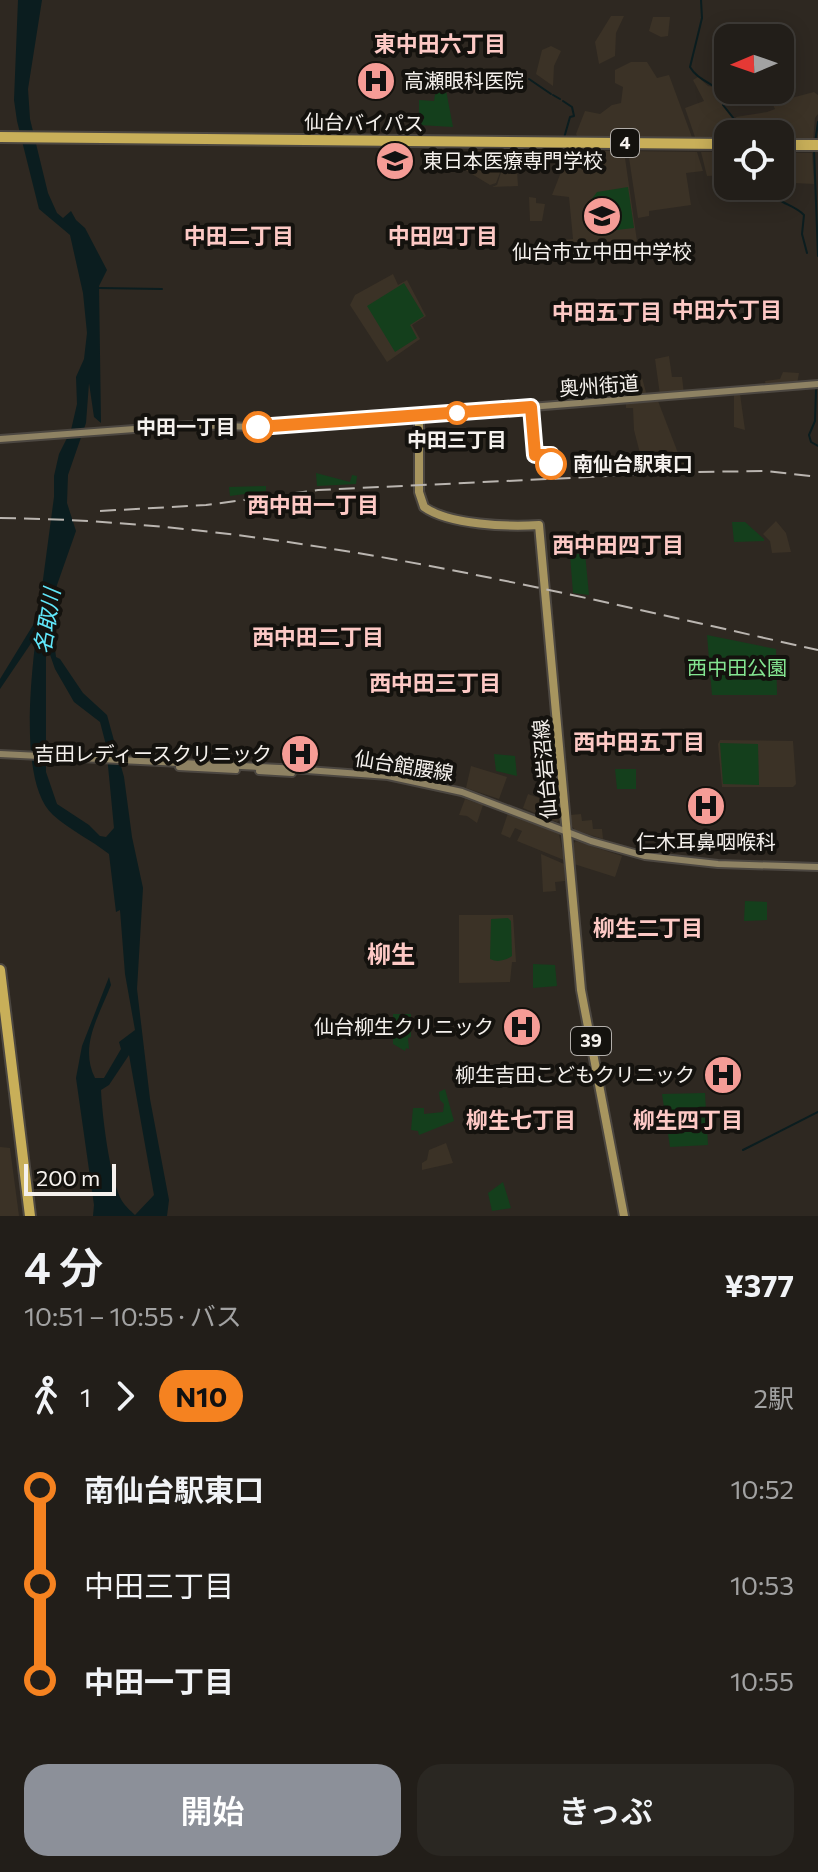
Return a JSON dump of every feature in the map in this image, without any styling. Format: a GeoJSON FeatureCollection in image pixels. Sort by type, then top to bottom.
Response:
{"type":"FeatureCollection","features":[{"type":"Feature","properties":{"kind":"highway","name":"仙台バイパス"},"geometry":{"type":"LineString","coordinates":[[0,138],[714,146]]}},
{"type":"Feature","properties":{"kind":"highway"},"geometry":{"type":"LineString","coordinates":[[794,147],[816,147]]}},
{"type":"Feature","properties":{"kind":"highway"},"geometry":{"type":"LineString","coordinates":[[0,970],[28,1216]]}},
{"type":"Feature","properties":{"kind":"highway"},"geometry":{"type":"LineString","coordinates":[[0,1011],[28,1216]]}},
{"type":"Feature","properties":{"kind":"main road","name":"奥州街道"},"geometry":{"type":"LineString","coordinates":[[0,439],[188,425],[258,427],[533,409],[818,384]]}},
{"type":"Feature","properties":{"kind":"main road"},"geometry":{"type":"LineString","coordinates":[[533,409],[535,455]]}},
{"type":"Feature","properties":{"kind":"main road","name":"仙台岩沼線"},"geometry":{"type":"LineString","coordinates":[[419,416],[420,498],[427,509],[444,516],[489,525],[539,525],[583,1007],[624,1216]]}},
{"type":"Feature","properties":{"kind":"main road","name":"仙台館腰線"},"geometry":{"type":"LineString","coordinates":[[0,756],[364,777],[467,795],[613,848],[672,860],[818,867]]}},
{"type":"Feature","properties":{"kind":"shaded area"},"geometry":{"type":"Polygon","coordinates":[[[611,16],[624,16],[616,33],[615,56],[599,64],[595,42],[611,16]]]}},
{"type":"Feature","properties":{"kind":"shaded area"},"geometry":{"type":"Polygon","coordinates":[[[653,17],[670,17],[668,36],[661,37],[649,31],[653,17]]]}},
{"type":"Feature","properties":{"kind":"shaded area"},"geometry":{"type":"Polygon","coordinates":[[[551,46],[561,51],[554,66],[553,86],[536,74],[542,50],[551,46]]]}},
{"type":"Feature","properties":{"kind":"shaded area"},"geometry":{"type":"Polygon","coordinates":[[[631,62],[647,62],[657,78],[669,75],[693,140],[578,138],[576,134],[585,111],[600,114],[612,105],[621,103],[623,87],[615,83],[615,70],[631,62]]]}},
{"type":"Feature","properties":{"kind":"shaded area"},"geometry":{"type":"Polygon","coordinates":[[[698,77],[708,86],[714,87],[714,104],[722,104],[733,120],[714,120],[714,141],[696,140],[685,108],[704,101],[693,80],[698,77]]]}},
{"type":"Feature","properties":{"kind":"shaded area"},"geometry":{"type":"Polygon","coordinates":[[[814,92],[818,95],[813,142],[794,141],[794,120],[736,120],[736,117],[775,109],[772,104],[794,104],[794,97],[814,92]]]}},
{"type":"Feature","properties":{"kind":"shaded area"},"geometry":{"type":"Polygon","coordinates":[[[432,150],[462,150],[462,163],[455,170],[448,163],[442,167],[430,158],[432,150]]]}},
{"type":"Feature","properties":{"kind":"shaded area"},"geometry":{"type":"Polygon","coordinates":[[[473,150],[512,150],[516,154],[518,186],[492,187],[497,185],[506,157],[496,183],[490,185],[462,168],[466,155],[473,153],[473,150]]]}},
{"type":"Feature","properties":{"kind":"shaded area","name":"仙台市立中田中学校"},"geometry":{"type":"Polygon","coordinates":[[[573,151],[624,151],[638,248],[573,254],[556,262],[555,241],[573,239],[569,197],[552,195],[565,162],[573,151]]]}},
{"type":"Feature","properties":{"kind":"shaded area"},"geometry":{"type":"Polygon","coordinates":[[[628,151],[697,152],[703,171],[686,173],[691,205],[649,211],[649,216],[638,218],[628,151]]]}},
{"type":"Feature","properties":{"kind":"shaded area"},"geometry":{"type":"Polygon","coordinates":[[[701,152],[714,152],[714,176],[707,176],[701,152]]]}},
{"type":"Feature","properties":{"kind":"shaded area"},"geometry":{"type":"Polygon","coordinates":[[[794,153],[812,153],[814,184],[794,183],[794,153]]]}},
{"type":"Feature","properties":{"kind":"shaded area"},"geometry":{"type":"Polygon","coordinates":[[[529,197],[536,198],[536,203],[545,204],[542,221],[530,221],[529,197]]]}},
{"type":"Feature","properties":{"kind":"shaded area"},"geometry":{"type":"Polygon","coordinates":[[[393,274],[398,285],[407,280],[426,316],[412,325],[420,339],[387,362],[350,305],[355,295],[393,274]]]}},
{"type":"Feature","properties":{"kind":"shaded area"},"geometry":{"type":"Polygon","coordinates":[[[669,356],[672,377],[682,377],[684,394],[660,395],[655,359],[669,356]]]}},
{"type":"Feature","properties":{"kind":"shaded area"},"geometry":{"type":"Polygon","coordinates":[[[783,372],[799,373],[797,384],[766,387],[765,381],[780,379],[783,372]]]}},
{"type":"Feature","properties":{"kind":"shaded area"},"geometry":{"type":"Polygon","coordinates":[[[641,374],[647,396],[637,397],[636,389],[631,389],[630,375],[641,374]]]}},
{"type":"Feature","properties":{"kind":"shaded area"},"geometry":{"type":"Polygon","coordinates":[[[740,394],[745,430],[734,427],[734,395],[740,394]]]}},
{"type":"Feature","properties":{"kind":"shaded area"},"geometry":{"type":"Polygon","coordinates":[[[658,401],[678,453],[689,467],[644,469],[634,430],[633,408],[626,408],[626,403],[658,401]]]}},
{"type":"Feature","properties":{"kind":"shaded area"},"geometry":{"type":"Polygon","coordinates":[[[776,521],[786,533],[791,552],[772,553],[770,541],[763,534],[776,521]]]}},
{"type":"Feature","properties":{"kind":"shaded area"},"geometry":{"type":"Polygon","coordinates":[[[720,740],[793,741],[796,784],[793,787],[722,787],[720,740]]]}},
{"type":"Feature","properties":{"kind":"shaded area"},"geometry":{"type":"Polygon","coordinates":[[[471,766],[507,777],[499,799],[466,788],[471,766]]]}},
{"type":"Feature","properties":{"kind":"shaded area"},"geometry":{"type":"Polygon","coordinates":[[[551,790],[558,792],[561,819],[557,822],[523,808],[528,794],[547,801],[551,790]]]}},
{"type":"Feature","properties":{"kind":"shaded area"},"geometry":{"type":"Polygon","coordinates":[[[465,799],[483,805],[477,823],[459,815],[465,799]]]}},
{"type":"Feature","properties":{"kind":"shaded area"},"geometry":{"type":"Polygon","coordinates":[[[508,813],[559,834],[564,860],[517,841],[522,831],[515,828],[510,838],[501,834],[508,813]]]}},
{"type":"Feature","properties":{"kind":"shaded area"},"geometry":{"type":"Polygon","coordinates":[[[581,814],[582,821],[592,820],[593,829],[602,829],[603,839],[575,830],[570,815],[581,814]]]}},
{"type":"Feature","properties":{"kind":"shaded area"},"geometry":{"type":"Polygon","coordinates":[[[576,841],[622,856],[615,877],[574,864],[576,841]]]}},
{"type":"Feature","properties":{"kind":"shaded area"},"geometry":{"type":"Polygon","coordinates":[[[541,854],[564,864],[565,881],[555,882],[556,891],[543,892],[541,854]]]}},
{"type":"Feature","properties":{"kind":"shaded area"},"geometry":{"type":"Polygon","coordinates":[[[459,915],[513,915],[516,962],[512,962],[510,982],[459,983],[459,915]]]}},
{"type":"Feature","properties":{"kind":"shaded area"},"geometry":{"type":"Polygon","coordinates":[[[530,1015],[534,1041],[514,1045],[510,1018],[530,1015]]]}},
{"type":"Feature","properties":{"kind":"shaded area"},"geometry":{"type":"Polygon","coordinates":[[[446,1143],[453,1163],[422,1170],[429,1150],[446,1143]]]}},
{"type":"Feature","properties":{"kind":"shaded area"},"geometry":{"type":"Polygon","coordinates":[[[0,1147],[10,1148],[19,1216],[0,1216],[0,1147]]]}},
{"type":"Feature","properties":{"kind":"green space"},"geometry":{"type":"Polygon","coordinates":[[[445,85],[453,127],[419,125],[419,100],[434,101],[436,88],[445,85]]]}},
{"type":"Feature","properties":{"kind":"green space"},"geometry":{"type":"Polygon","coordinates":[[[628,187],[634,228],[599,232],[594,228],[591,200],[597,192],[628,187]]]}},
{"type":"Feature","properties":{"kind":"green space"},"geometry":{"type":"Polygon","coordinates":[[[404,283],[424,316],[410,325],[417,338],[395,352],[367,306],[404,283]]]}},
{"type":"Feature","properties":{"kind":"green space"},"geometry":{"type":"Polygon","coordinates":[[[316,473],[350,482],[352,475],[357,476],[356,484],[317,486],[316,473]]]}},
{"type":"Feature","properties":{"kind":"green space"},"geometry":{"type":"Polygon","coordinates":[[[266,486],[266,491],[230,496],[229,487],[266,486]]]}},
{"type":"Feature","properties":{"kind":"green space"},"geometry":{"type":"Polygon","coordinates":[[[732,522],[745,522],[764,541],[734,542],[732,522]]]}},
{"type":"Feature","properties":{"kind":"green space"},"geometry":{"type":"Polygon","coordinates":[[[585,553],[589,595],[573,593],[570,555],[585,553]]]}},
{"type":"Feature","properties":{"kind":"green space","name":"西中田公園"},"geometry":{"type":"Polygon","coordinates":[[[707,635],[776,649],[777,695],[712,695],[707,635]]]}},
{"type":"Feature","properties":{"kind":"green space"},"geometry":{"type":"Polygon","coordinates":[[[720,743],[758,744],[759,785],[723,784],[720,743]]]}},
{"type":"Feature","properties":{"kind":"green space"},"geometry":{"type":"Polygon","coordinates":[[[494,754],[515,756],[517,776],[496,771],[494,754]]]}},
{"type":"Feature","properties":{"kind":"green space"},"geometry":{"type":"Polygon","coordinates":[[[615,769],[636,769],[636,789],[617,789],[615,769]]]}},
{"type":"Feature","properties":{"kind":"green space"},"geometry":{"type":"Polygon","coordinates":[[[745,901],[767,902],[767,920],[744,921],[745,901]]]}},
{"type":"Feature","properties":{"kind":"green space"},"geometry":{"type":"Polygon","coordinates":[[[508,918],[511,921],[512,956],[496,961],[490,959],[491,919],[508,918]]]}},
{"type":"Feature","properties":{"kind":"green space"},"geometry":{"type":"Polygon","coordinates":[[[533,964],[555,965],[557,986],[533,988],[533,964]]]}},
{"type":"Feature","properties":{"kind":"green space"},"geometry":{"type":"Polygon","coordinates":[[[393,1014],[411,1014],[411,1037],[408,1038],[409,1049],[405,1051],[393,1044],[393,1014]]]}},
{"type":"Feature","properties":{"kind":"green space"},"geometry":{"type":"Polygon","coordinates":[[[445,1089],[454,1121],[419,1135],[418,1131],[411,1130],[413,1108],[424,1108],[424,1114],[443,1112],[444,1104],[439,1092],[445,1089]]]}},
{"type":"Feature","properties":{"kind":"green space"},"geometry":{"type":"Polygon","coordinates":[[[705,1093],[708,1145],[670,1147],[662,1094],[705,1093]]]}},
{"type":"Feature","properties":{"kind":"green space"},"geometry":{"type":"Polygon","coordinates":[[[503,1182],[511,1208],[492,1211],[488,1193],[503,1182]]]}},
{"type":"Feature","properties":{"kind":"water","name":"名取川"},"geometry":{"type":"Polygon","coordinates":[[[18,0],[42,0],[28,89],[30,119],[48,193],[57,213],[63,218],[71,211],[85,228],[107,270],[99,286],[101,423],[94,417],[89,383],[86,423],[68,475],[67,503],[76,531],[57,585],[51,617],[56,657],[83,693],[107,715],[124,777],[143,888],[137,989],[150,1099],[169,1200],[167,1216],[93,1216],[76,1078],[82,1046],[109,977],[111,985],[90,1043],[89,1054],[95,1078],[104,1078],[121,1049],[119,1042],[135,1030],[125,974],[120,910],[116,912],[109,854],[53,815],[42,800],[35,780],[31,756],[30,703],[36,636],[0,689],[0,679],[38,617],[54,476],[77,404],[76,377],[84,359],[87,333],[83,293],[70,235],[39,209],[14,100],[18,0]],[[48,649],[46,772],[57,804],[100,836],[106,837],[114,828],[106,745],[100,722],[74,702],[55,669],[48,649]],[[129,1055],[109,1085],[101,1090],[114,1179],[122,1201],[135,1215],[154,1195],[129,1055]]]}},
{"type":"Feature","properties":{"kind":"waterway"},"geometry":{"type":"LineString","coordinates":[[701,0],[702,18],[690,67],[697,76],[724,95],[723,105],[735,120]]}},
{"type":"Feature","properties":{"kind":"waterway"},"geometry":{"type":"LineString","coordinates":[[529,79],[551,94]]}},
{"type":"Feature","properties":{"kind":"waterway"},"geometry":{"type":"LineString","coordinates":[[553,95],[560,99]]}},
{"type":"Feature","properties":{"kind":"waterway"},"geometry":{"type":"LineString","coordinates":[[563,101],[572,107],[574,116],[570,117],[564,138]]}},
{"type":"Feature","properties":{"kind":"waterway"},"geometry":{"type":"LineString","coordinates":[[815,143],[818,122]]}},
{"type":"Feature","properties":{"kind":"waterway"},"geometry":{"type":"LineString","coordinates":[[814,149],[818,256]]}},
{"type":"Feature","properties":{"kind":"waterway"},"geometry":{"type":"LineString","coordinates":[[779,200],[804,215],[802,234],[807,253]]}},
{"type":"Feature","properties":{"kind":"waterway"},"geometry":{"type":"LineString","coordinates":[[99,288],[162,289]]}},
{"type":"Feature","properties":{"kind":"waterway"},"geometry":{"type":"LineString","coordinates":[[816,390],[815,421],[809,435],[811,442],[818,446]]}},
{"type":"Feature","properties":{"kind":"waterway"},"geometry":{"type":"LineString","coordinates":[[743,1150],[818,1112]]}},
{"type":"Feature","properties":{"kind":"railway"},"geometry":{"type":"LineString","coordinates":[[100,511],[206,505],[318,490],[693,472],[767,471],[818,477]]}},
{"type":"Feature","properties":{"kind":"railway"},"geometry":{"type":"LineString","coordinates":[[0,518],[104,522],[207,531],[310,545],[616,604],[818,650]]}},
{"type":"Feature","properties":{"kind":"bus line","name":"N10"},"geometry":{"type":"LineString","coordinates":[[258,427],[531,407],[534,413],[535,455],[551,455],[554,461],[551,464]]}},
{"type":"Feature","properties":{"kind":"place","name":"高瀬眼科医院"},"geometry":{"type":"Point","coordinates":[376,81]}},
{"type":"Feature","properties":{"kind":"place","name":"東日本医療専門学校"},"geometry":{"type":"Point","coordinates":[395,161]}},
{"type":"Feature","properties":{"kind":"place","name":"仙台市立中田中学校"},"geometry":{"type":"Point","coordinates":[602,216]}},
{"type":"Feature","properties":{"kind":"place","name":"中田三丁目"},"geometry":{"type":"Point","coordinates":[457,413]}},
{"type":"Feature","properties":{"kind":"place","name":"中田一丁目"},"geometry":{"type":"Point","coordinates":[258,427]}},
{"type":"Feature","properties":{"kind":"place","name":"南仙台駅東口"},"geometry":{"type":"Point","coordinates":[551,464]}},
{"type":"Feature","properties":{"kind":"place","name":"吉田レディースクリニック"},"geometry":{"type":"Point","coordinates":[300,754]}},
{"type":"Feature","properties":{"kind":"place","name":"仁木耳鼻咽喉科"},"geometry":{"type":"Point","coordinates":[706,806]}},
{"type":"Feature","properties":{"kind":"place","name":"仙台柳生クリニック"},"geometry":{"type":"Point","coordinates":[522,1027]}},
{"type":"Feature","properties":{"kind":"place","name":"柳生吉田こどもクリニック"},"geometry":{"type":"Point","coordinates":[723,1075]}},
{"type":"Feature","properties":{"kind":"district","name":"東中田六丁目"},"geometry":{"type":"Point","coordinates":[440,44]}},
{"type":"Feature","properties":{"kind":"district","name":"中田二丁目"},"geometry":{"type":"Point","coordinates":[239,236]}},
{"type":"Feature","properties":{"kind":"district","name":"中田四丁目"},"geometry":{"type":"Point","coordinates":[443,236]}},
{"type":"Feature","properties":{"kind":"district","name":"中田六丁目"},"geometry":{"type":"Point","coordinates":[727,310]}},
{"type":"Feature","properties":{"kind":"district","name":"中田五丁目"},"geometry":{"type":"Point","coordinates":[607,312]}},
{"type":"Feature","properties":{"kind":"district","name":"西中田一丁目"},"geometry":{"type":"Point","coordinates":[313,505]}},
{"type":"Feature","properties":{"kind":"district","name":"西中田四丁目"},"geometry":{"type":"Point","coordinates":[618,545]}},
{"type":"Feature","properties":{"kind":"district","name":"西中田二丁目"},"geometry":{"type":"Point","coordinates":[318,637]}},
{"type":"Feature","properties":{"kind":"district","name":"西中田三丁目"},"geometry":{"type":"Point","coordinates":[435,683]}},
{"type":"Feature","properties":{"kind":"district","name":"西中田五丁目"},"geometry":{"type":"Point","coordinates":[639,742]}},
{"type":"Feature","properties":{"kind":"district","name":"柳生二丁目"},"geometry":{"type":"Point","coordinates":[648,928]}},
{"type":"Feature","properties":{"kind":"district","name":"柳生"},"geometry":{"type":"Point","coordinates":[391,955]}},
{"type":"Feature","properties":{"kind":"district","name":"柳生七丁目"},"geometry":{"type":"Point","coordinates":[521,1120]}},
{"type":"Feature","properties":{"kind":"district","name":"柳生四丁目"},"geometry":{"type":"Point","coordinates":[688,1120]}}]}
